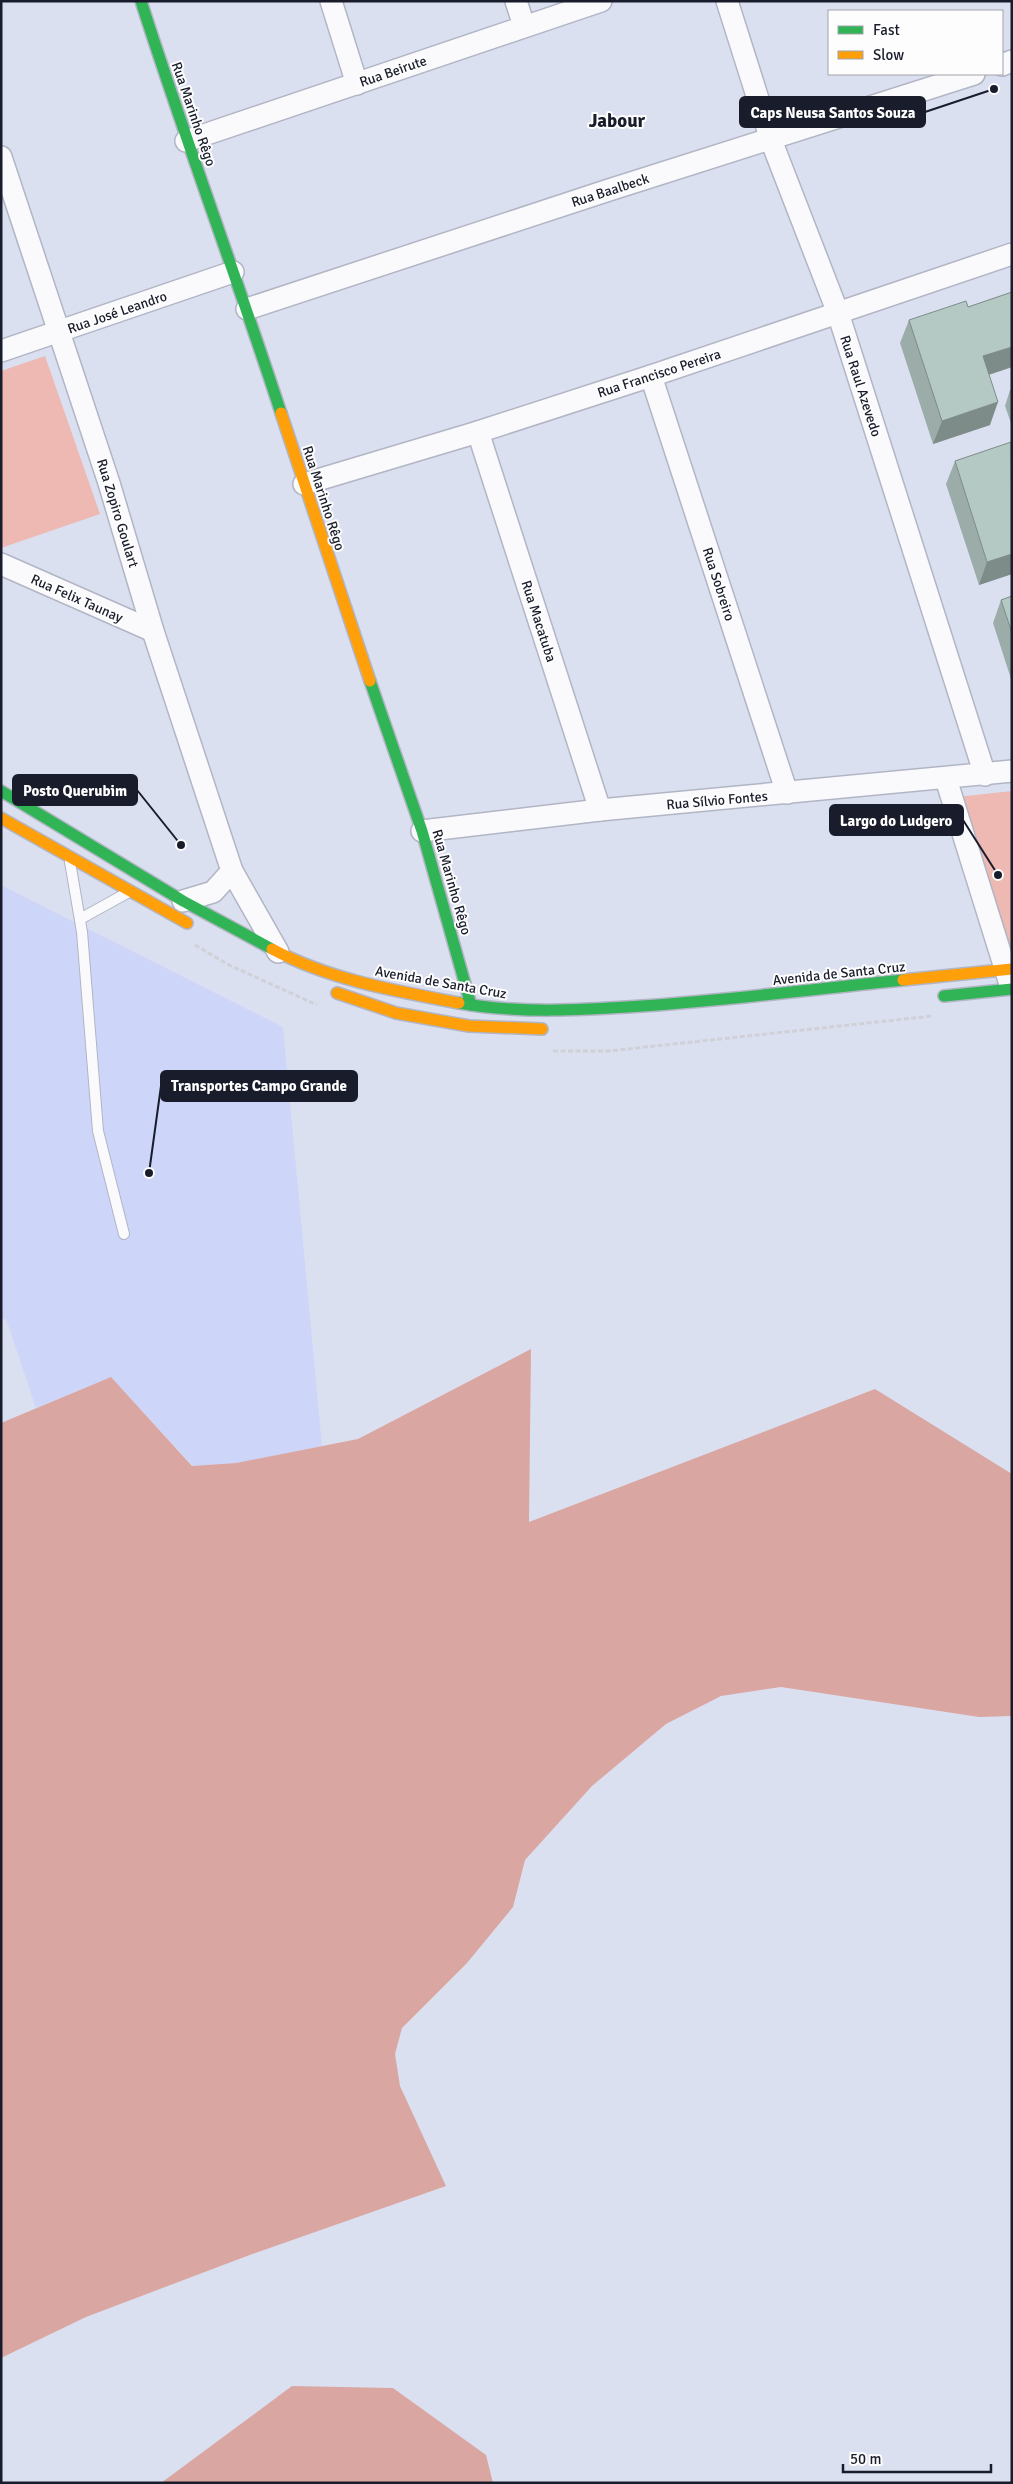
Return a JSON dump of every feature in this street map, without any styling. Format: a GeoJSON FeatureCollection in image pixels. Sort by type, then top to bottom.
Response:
{"type":"FeatureCollection","features":[{"type":"Feature","properties":{"kind":"main road","name":"Rua Marinho Rêgo"},"geometry":{"type":"LineString","coordinates":[[141,1],[186,142],[247,309],[304,484],[422,831],[472,1005]]}},
{"type":"Feature","properties":{"kind":"main road","name":"Avenida de Santa Cruz"},"geometry":{"type":"LineString","coordinates":[[1,791],[183,900],[278,952],[328,972],[395,991],[472,1005],[519,1010],[584,1010],[802,992],[1010,979]]}},
{"type":"Feature","properties":{"kind":"main road"},"geometry":{"type":"LineString","coordinates":[[1,818],[129,892],[195,927]]}},
{"type":"Feature","properties":{"kind":"main road"},"geometry":{"type":"LineString","coordinates":[[934,997],[1010,979]]}},
{"type":"Feature","properties":{"kind":"main road"},"geometry":{"type":"LineString","coordinates":[[324,988],[396,1013],[469,1026],[524,1030],[553,1029]]}},
{"type":"Feature","properties":{"kind":"street"},"geometry":{"type":"LineString","coordinates":[[331,1],[357,84]]}},
{"type":"Feature","properties":{"kind":"street"},"geometry":{"type":"LineString","coordinates":[[516,1],[524,26]]}},
{"type":"Feature","properties":{"kind":"street","name":"Rua Beirute"},"geometry":{"type":"LineString","coordinates":[[186,142],[601,1]]}},
{"type":"Feature","properties":{"kind":"street","name":"Rua Raul Azevedo"},"geometry":{"type":"LineString","coordinates":[[727,1],[771,140],[838,313],[985,775]]}},
{"type":"Feature","properties":{"kind":"street","name":"Rua Baalbeck"},"geometry":{"type":"LineString","coordinates":[[247,309],[609,190],[971,75]]}},
{"type":"Feature","properties":{"kind":"street","name":"Rua Zopiro Goulart"},"geometry":{"type":"LineString","coordinates":[[1,157],[109,483],[153,631],[232,871],[278,952]]}},
{"type":"Feature","properties":{"kind":"street","name":"Rua Francisco Pereira"},"geometry":{"type":"LineString","coordinates":[[304,484],[478,432],[651,376],[1012,254]]}},
{"type":"Feature","properties":{"kind":"street","name":"Rua José Leandro"},"geometry":{"type":"LineString","coordinates":[[1,351],[233,272]]}},
{"type":"Feature","properties":{"kind":"street","name":"Rua Sobreiro"},"geometry":{"type":"LineString","coordinates":[[651,376],[787,793]]}},
{"type":"Feature","properties":{"kind":"street","name":"Rua Macatuba"},"geometry":{"type":"LineString","coordinates":[[478,432],[600,810]]}},
{"type":"Feature","properties":{"kind":"street","name":"Rua Felix Taunay"},"geometry":{"type":"LineString","coordinates":[[1,564],[153,631]]}},
{"type":"Feature","properties":{"kind":"street","name":"Rua Sílvio Fontes"},"geometry":{"type":"LineString","coordinates":[[422,831],[600,810],[946,779],[1012,771]]}},
{"type":"Feature","properties":{"kind":"street"},"geometry":{"type":"LineString","coordinates":[[946,779],[1010,979]]}},
{"type":"Feature","properties":{"kind":"street"},"geometry":{"type":"LineString","coordinates":[[183,900],[213,892],[232,871]]}},
{"type":"Feature","properties":{"kind":"lane"},"geometry":{"type":"LineString","coordinates":[[69,857],[80,919],[98,1131],[124,1234]]}},
{"type":"Feature","properties":{"kind":"lane"},"geometry":{"type":"LineString","coordinates":[[80,919],[129,892]]}},
{"type":"Feature","properties":{"kind":"shaded area"},"geometry":{"type":"Polygon","coordinates":[[[45,356],[100,514],[1,548],[1,371],[45,356]]]}},
{"type":"Feature","properties":{"kind":"shaded area"},"geometry":{"type":"Polygon","coordinates":[[[1012,791],[1012,953],[957,797],[1012,791]]]}},
{"type":"Feature","properties":{"kind":"shaded area"},"geometry":{"type":"Polygon","coordinates":[[[1,885],[283,1027],[322,1446],[236,1463],[193,1466],[111,1377],[36,1408],[6,1319],[1,1320],[1,885]]]}},
{"type":"Feature","properties":{"kind":"shaded area"},"geometry":{"type":"Polygon","coordinates":[[[531,1349],[529,1522],[875,1389],[1012,1474],[1012,1716],[979,1717],[781,1687],[721,1696],[666,1724],[592,1786],[525,1860],[513,1907],[467,1963],[402,2028],[395,2054],[400,2086],[446,2186],[247,2256],[86,2317],[1,2358],[1,1423],[111,1377],[192,1466],[236,1463],[358,1439],[531,1349]]]}},
{"type":"Feature","properties":{"kind":"shaded area"},"geometry":{"type":"Polygon","coordinates":[[[292,2386],[393,2388],[486,2455],[493,2483],[161,2483],[292,2386]]]}},
{"type":"Feature","properties":{"kind":"building"},"geometry":{"type":"Polygon","coordinates":[[[1012,292],[1012,347],[983,356],[998,402],[942,421],[909,320],[966,301],[968,307],[1012,292]]]}},
{"type":"Feature","properties":{"kind":"building"},"geometry":{"type":"Polygon","coordinates":[[[1011,442],[1012,554],[987,562],[955,461],[1011,442]]]}},
{"type":"Feature","properties":{"kind":"building"},"geometry":{"type":"Polygon","coordinates":[[[1012,596],[1012,633],[1001,600],[1012,596]]]}},
{"type":"Feature","properties":{"kind":"traffic: fast"},"geometry":{"type":"LineString","coordinates":[[141,1],[281,413]]}},
{"type":"Feature","properties":{"kind":"traffic: fast"},"geometry":{"type":"LineString","coordinates":[[370,681],[422,831],[471,1005]]}},
{"type":"Feature","properties":{"kind":"traffic: fast"},"geometry":{"type":"LineString","coordinates":[[1,791],[183,901],[272,949]]}},
{"type":"Feature","properties":{"kind":"traffic: fast"},"geometry":{"type":"LineString","coordinates":[[459,1003],[505,1009],[596,1009],[707,1001],[903,980]]}},
{"type":"Feature","properties":{"kind":"traffic: fast"},"geometry":{"type":"LineString","coordinates":[[944,996],[1012,989]]}},
{"type":"Feature","properties":{"kind":"traffic: slow"},"geometry":{"type":"LineString","coordinates":[[281,413],[370,681]]}},
{"type":"Feature","properties":{"kind":"traffic: slow"},"geometry":{"type":"LineString","coordinates":[[1,818],[187,923]]}},
{"type":"Feature","properties":{"kind":"traffic: slow"},"geometry":{"type":"LineString","coordinates":[[272,949],[294,960],[340,977],[387,989],[459,1003]]}},
{"type":"Feature","properties":{"kind":"traffic: slow"},"geometry":{"type":"LineString","coordinates":[[903,980],[1012,969]]}},
{"type":"Feature","properties":{"kind":"traffic: slow"},"geometry":{"type":"LineString","coordinates":[[337,993],[396,1013],[469,1026],[542,1029]]}},
{"type":"Feature","properties":{"kind":"place","name":"Caps Neusa Santos Souza"},"geometry":{"type":"Point","coordinates":[994,89]}},
{"type":"Feature","properties":{"kind":"place","name":"Posto Querubim"},"geometry":{"type":"Point","coordinates":[181,845]}},
{"type":"Feature","properties":{"kind":"place","name":"Largo do Ludgero"},"geometry":{"type":"Point","coordinates":[998,875]}},
{"type":"Feature","properties":{"kind":"place","name":"Transportes Campo Grande"},"geometry":{"type":"Point","coordinates":[149,1173]}},
{"type":"Feature","properties":{"kind":"district","name":"Jabour"},"geometry":{"type":"Point","coordinates":[617,120]}}]}
